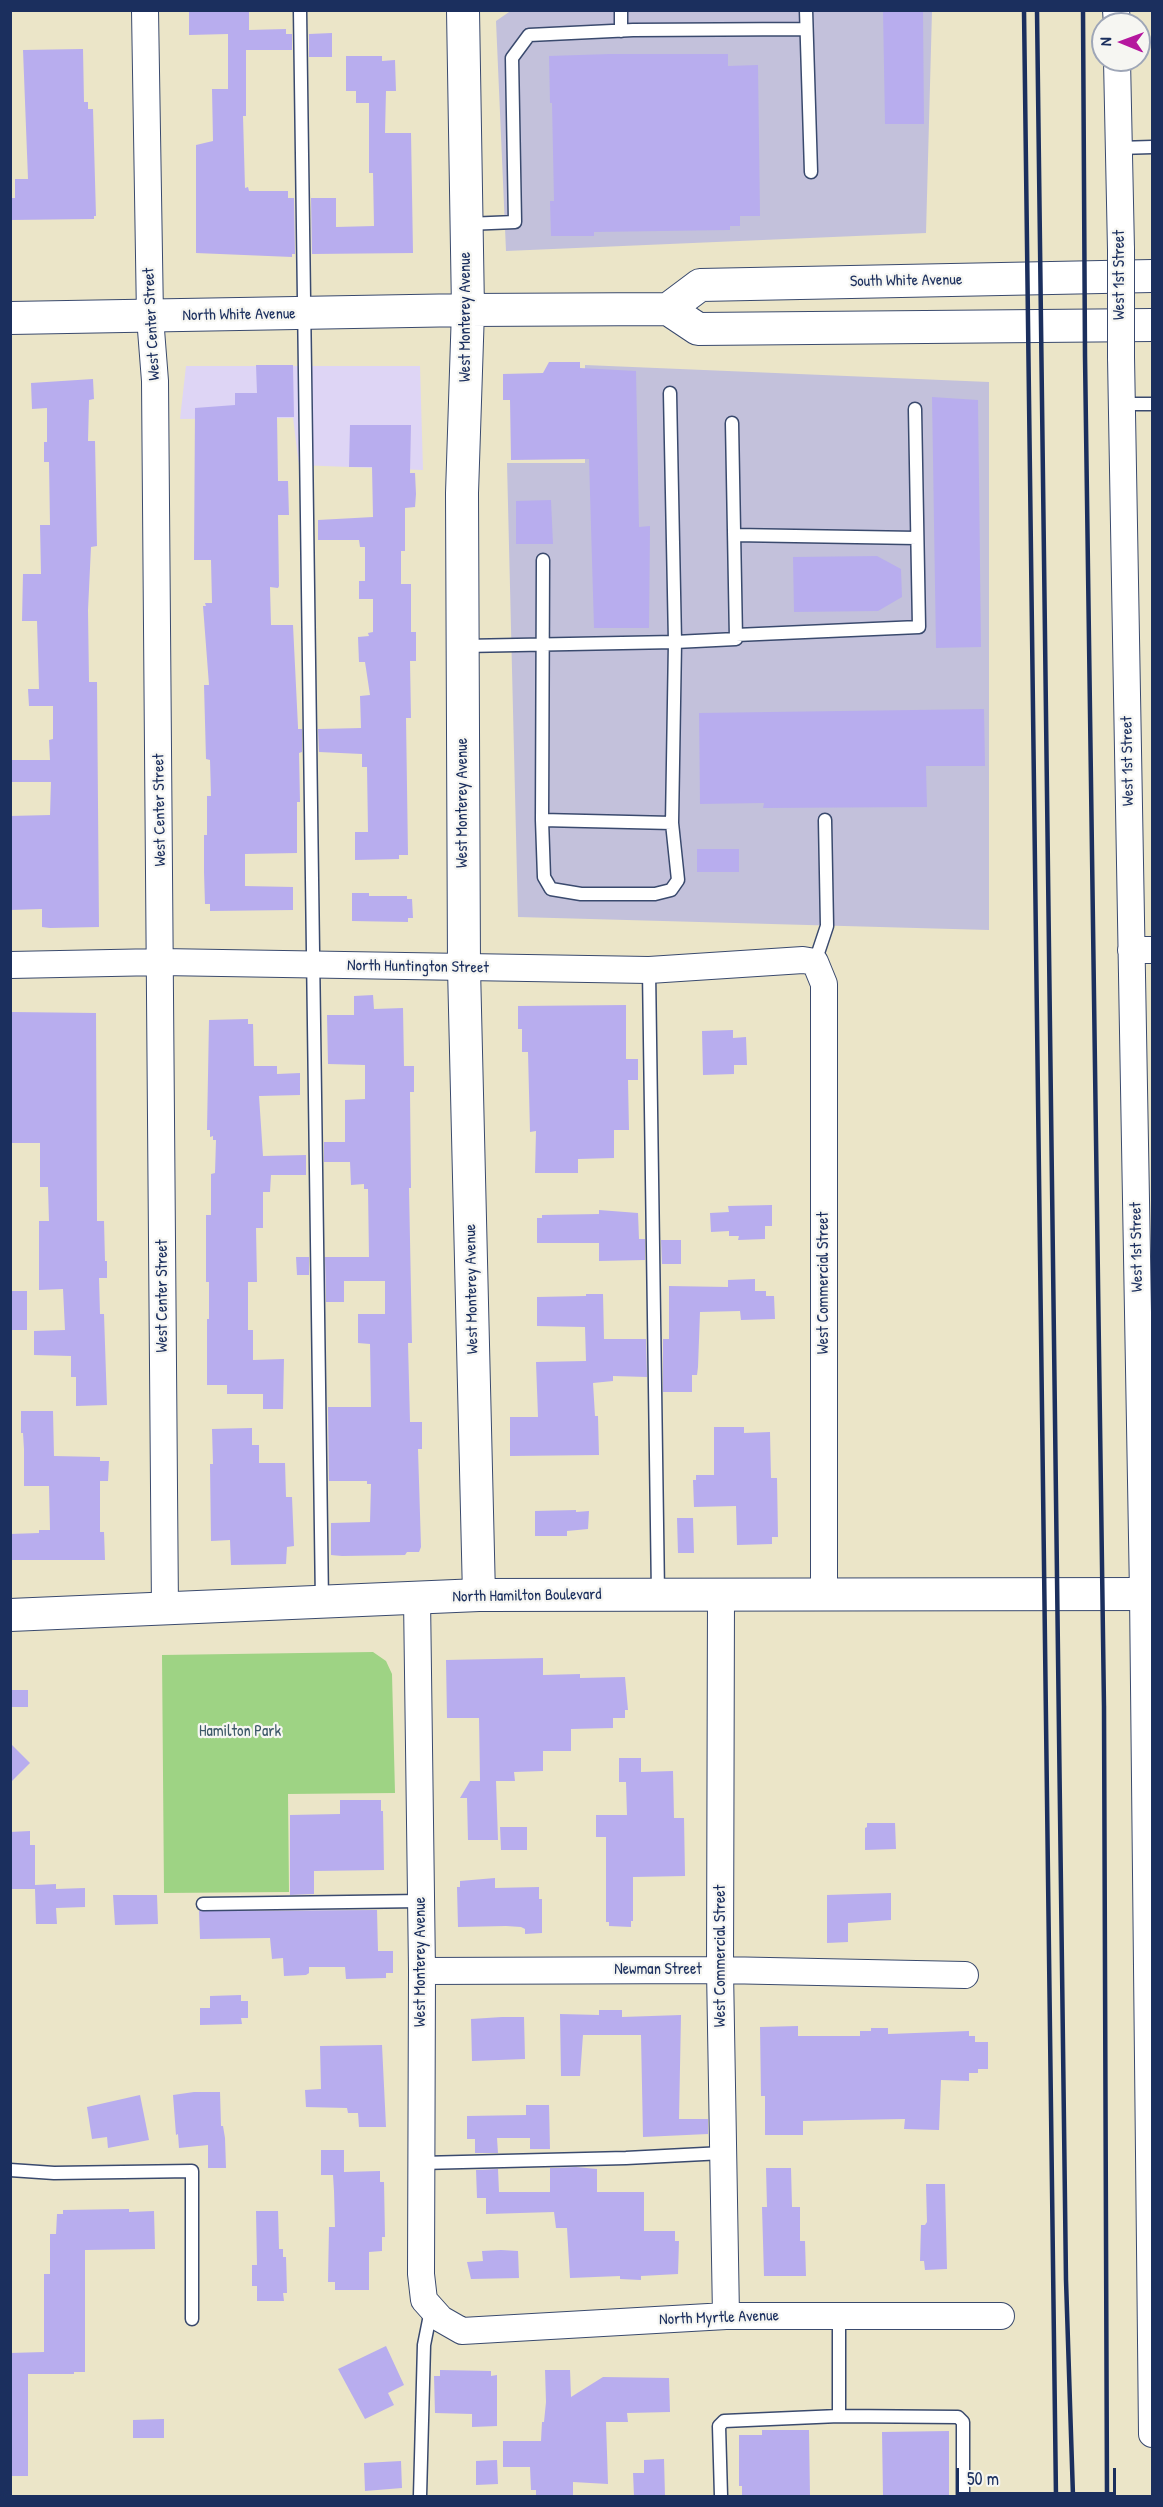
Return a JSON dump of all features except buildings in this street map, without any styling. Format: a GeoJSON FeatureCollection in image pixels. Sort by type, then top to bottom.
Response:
{"type":"FeatureCollection","features":[{"type":"Feature","properties":{"kind":"street","name":"West Center Street"},"geometry":{"type":"LineString","coordinates":[[146,10],[150,317],[155,381],[165,1610]]}},
{"type":"Feature","properties":{"kind":"street","name":"West Monterey Avenue"},"geometry":{"type":"LineString","coordinates":[[463,10],[468,310],[462,493],[464,968],[479,1595]]}},
{"type":"Feature","properties":{"kind":"street","name":"West 1st Street"},"geometry":{"type":"LineString","coordinates":[[1117,72],[1122,404],[1142,950],[1152,2434]]}},
{"type":"Feature","properties":{"kind":"street","name":"South White Avenue"},"geometry":{"type":"LineString","coordinates":[[668,309],[700,285],[1152,276]]}},
{"type":"Feature","properties":{"kind":"street"},"geometry":{"type":"LineString","coordinates":[[468,310],[668,309],[698,329],[1152,325]]}},
{"type":"Feature","properties":{"kind":"street","name":"North White Avenue"},"geometry":{"type":"LineString","coordinates":[[10,318],[468,310]]}},
{"type":"Feature","properties":{"kind":"street","name":"North Huntington Street"},"geometry":{"type":"LineString","coordinates":[[10,965],[161,962],[649,970],[803,960],[817,967]]}},
{"type":"Feature","properties":{"kind":"street","name":"West Commercial Street"},"geometry":{"type":"LineString","coordinates":[[817,967],[824,984],[824,1595]]}},
{"type":"Feature","properties":{"kind":"street","name":"North Hamilton Boulevard"},"geometry":{"type":"LineString","coordinates":[[10,1615],[479,1595],[1148,1594]]}},
{"type":"Feature","properties":{"kind":"street","name":"West Commercial Street"},"geometry":{"type":"LineString","coordinates":[[721,1595],[720,1970],[726,2316]]}},
{"type":"Feature","properties":{"kind":"street","name":"West Monterey Avenue"},"geometry":{"type":"LineString","coordinates":[[417,1598],[422,1971],[421,2274],[424,2300],[436,2314]]}},
{"type":"Feature","properties":{"kind":"street","name":"Newman Street"},"geometry":{"type":"LineString","coordinates":[[422,1971],[720,1970],[965,1975]]}},
{"type":"Feature","properties":{"kind":"street","name":"North Myrtle Avenue"},"geometry":{"type":"LineString","coordinates":[[436,2314],[462,2331],[726,2316],[1001,2316]]}},
{"type":"Feature","properties":{"kind":"lane"},"geometry":{"type":"LineString","coordinates":[[300,10],[322,1603]]}},
{"type":"Feature","properties":{"kind":"lane"},"geometry":{"type":"LineString","coordinates":[[621,10],[621,32]]}},
{"type":"Feature","properties":{"kind":"lane"},"geometry":{"type":"LineString","coordinates":[[806,10],[811,172]]}},
{"type":"Feature","properties":{"kind":"lane"},"geometry":{"type":"LineString","coordinates":[[466,224],[515,222],[512,58],[529,35],[806,29]]}},
{"type":"Feature","properties":{"kind":"lane"},"geometry":{"type":"LineString","coordinates":[[1119,148],[1152,147]]}},
{"type":"Feature","properties":{"kind":"lane"},"geometry":{"type":"LineString","coordinates":[[543,560],[542,820],[544,877],[551,889],[581,894],[655,894],[671,890],[678,880],[672,824],[675,642],[670,393]]}},
{"type":"Feature","properties":{"kind":"lane"},"geometry":{"type":"LineString","coordinates":[[1122,404],[1152,404]]}},
{"type":"Feature","properties":{"kind":"lane"},"geometry":{"type":"LineString","coordinates":[[736,635],[919,627],[915,409]]}},
{"type":"Feature","properties":{"kind":"lane"},"geometry":{"type":"LineString","coordinates":[[463,646],[736,639],[732,423]]}},
{"type":"Feature","properties":{"kind":"lane"},"geometry":{"type":"LineString","coordinates":[[734,535],[917,538]]}},
{"type":"Feature","properties":{"kind":"lane"},"geometry":{"type":"LineString","coordinates":[[542,820],[672,824]]}},
{"type":"Feature","properties":{"kind":"lane"},"geometry":{"type":"LineString","coordinates":[[817,967],[827,926],[825,820]]}},
{"type":"Feature","properties":{"kind":"lane"},"geometry":{"type":"LineString","coordinates":[[649,970],[658,1595]]}},
{"type":"Feature","properties":{"kind":"lane"},"geometry":{"type":"LineString","coordinates":[[203,1904],[421,1901]]}},
{"type":"Feature","properties":{"kind":"lane"},"geometry":{"type":"LineString","coordinates":[[421,2163],[723,2153]]}},
{"type":"Feature","properties":{"kind":"lane"},"geometry":{"type":"LineString","coordinates":[[10,2170],[54,2173],[192,2171],[192,2319]]}},
{"type":"Feature","properties":{"kind":"lane"},"geometry":{"type":"LineString","coordinates":[[420,2496],[424,2345],[436,2314]]}},
{"type":"Feature","properties":{"kind":"lane"},"geometry":{"type":"LineString","coordinates":[[839,2316],[839,2416]]}},
{"type":"Feature","properties":{"kind":"lane"},"geometry":{"type":"LineString","coordinates":[[721,2496],[719,2426],[724,2421],[839,2416],[958,2417],[963,2422],[963,2496]]}},
{"type":"Feature","properties":{"kind":"shaded area"},"geometry":{"type":"Polygon","coordinates":[[[512,10],[932,11],[926,233],[506,251],[496,21],[512,10]]]}},
{"type":"Feature","properties":{"kind":"shaded area"},"geometry":{"type":"Polygon","coordinates":[[[585,365],[989,382],[989,930],[518,917],[507,463],[585,463],[585,365]]]}},
{"type":"Feature","properties":{"kind":"shaded area"},"geometry":{"type":"Polygon","coordinates":[[[186,366],[420,366],[423,470],[299,465],[293,418],[180,419],[186,366]]]}},
{"type":"Feature","properties":{"kind":"green space","name":"Hamilton Park"},"geometry":{"type":"Polygon","coordinates":[[[373,1652],[386,1661],[392,1674],[395,1793],[288,1794],[289,1892],[164,1893],[162,1655],[373,1652]]]}},
{"type":"Feature","properties":{"kind":"railway"},"geometry":{"type":"LineString","coordinates":[[1024,10],[1056,2496]]}},
{"type":"Feature","properties":{"kind":"railway"},"geometry":{"type":"LineString","coordinates":[[1037,10],[1066,2280],[1073,2496]]}},
{"type":"Feature","properties":{"kind":"railway"},"geometry":{"type":"LineString","coordinates":[[1083,10],[1085,356],[1104,1706],[1107,2496]]}}]}
